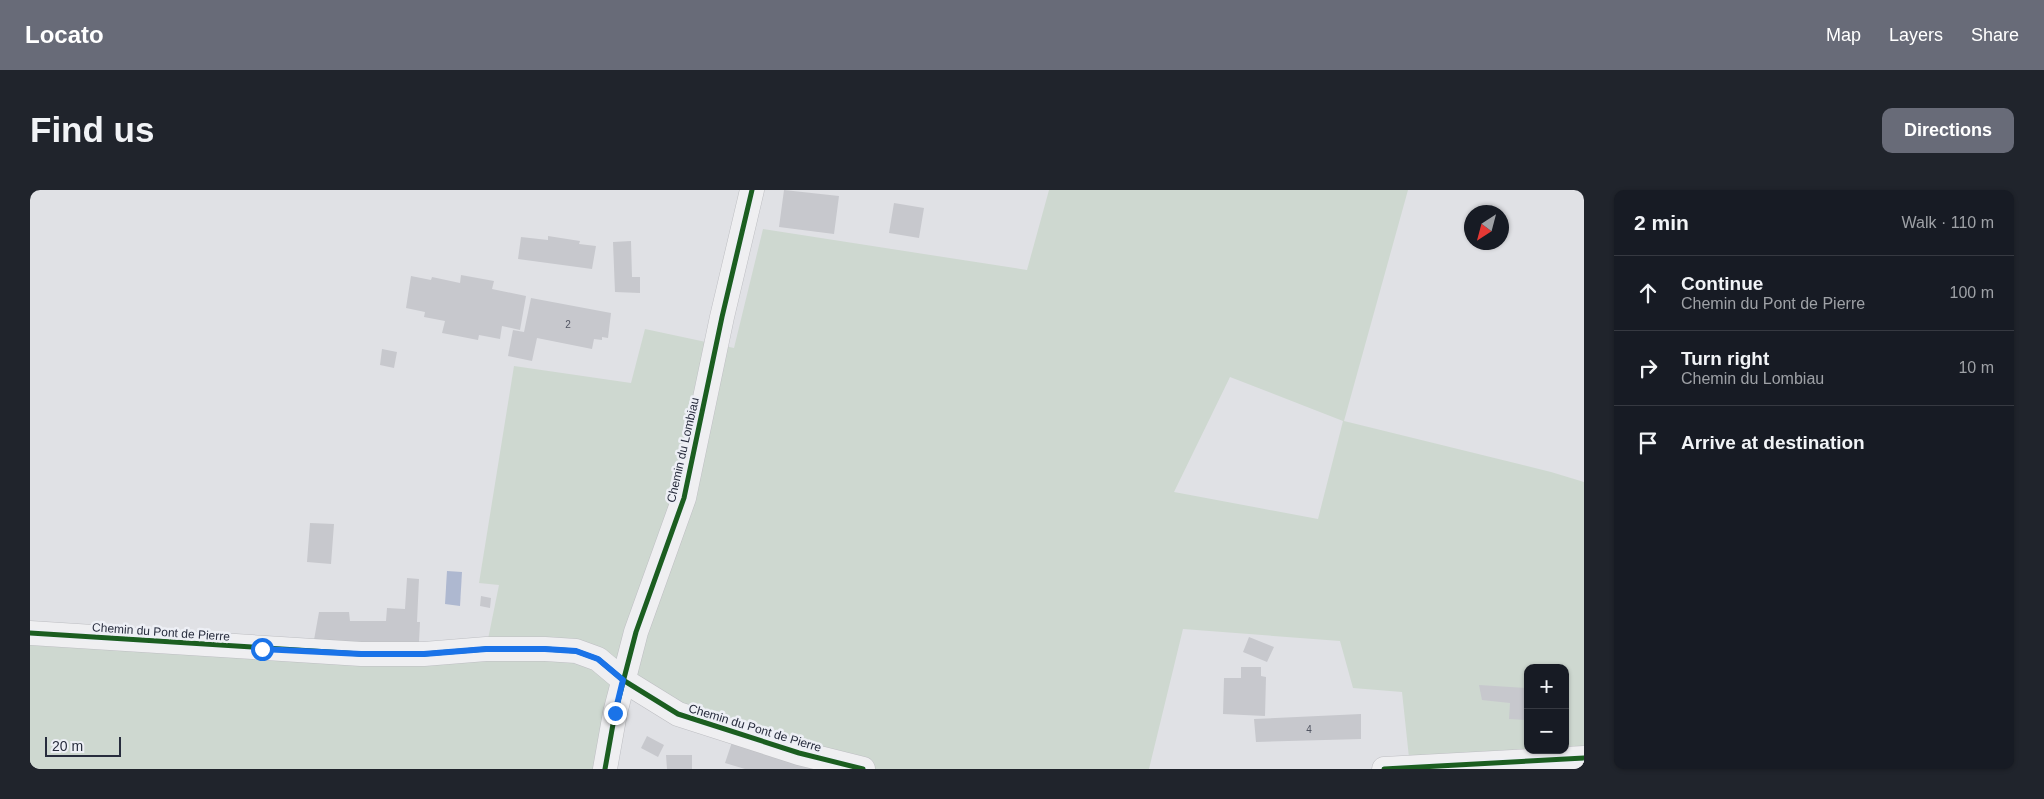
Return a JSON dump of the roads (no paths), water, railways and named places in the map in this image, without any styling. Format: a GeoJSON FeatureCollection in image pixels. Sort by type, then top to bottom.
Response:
{"type":"FeatureCollection","features":[{"type":"Feature","properties":{"kind":"street","name":"Chemin du Lombiau"},"geometry":{"type":"LineString","coordinates":[[605,769],[623,680],[636,632],[684,498],[722,318],[752,190]]}},
{"type":"Feature","properties":{"kind":"street","name":"Chemin du Pont de Pierre"},"geometry":{"type":"LineString","coordinates":[[30,633],[361,654],[424,654],[486,649],[576,651],[598,659],[623,680],[678,714],[799,753],[863,769]]}},
{"type":"Feature","properties":{"kind":"street"},"geometry":{"type":"LineString","coordinates":[[1384,769],[1584,758]]}},
{"type":"Feature","properties":{"kind":"water"},"geometry":{"type":"Polygon","coordinates":[[[447,571],[462,572],[460,606],[445,604],[447,571]]]}}]}
